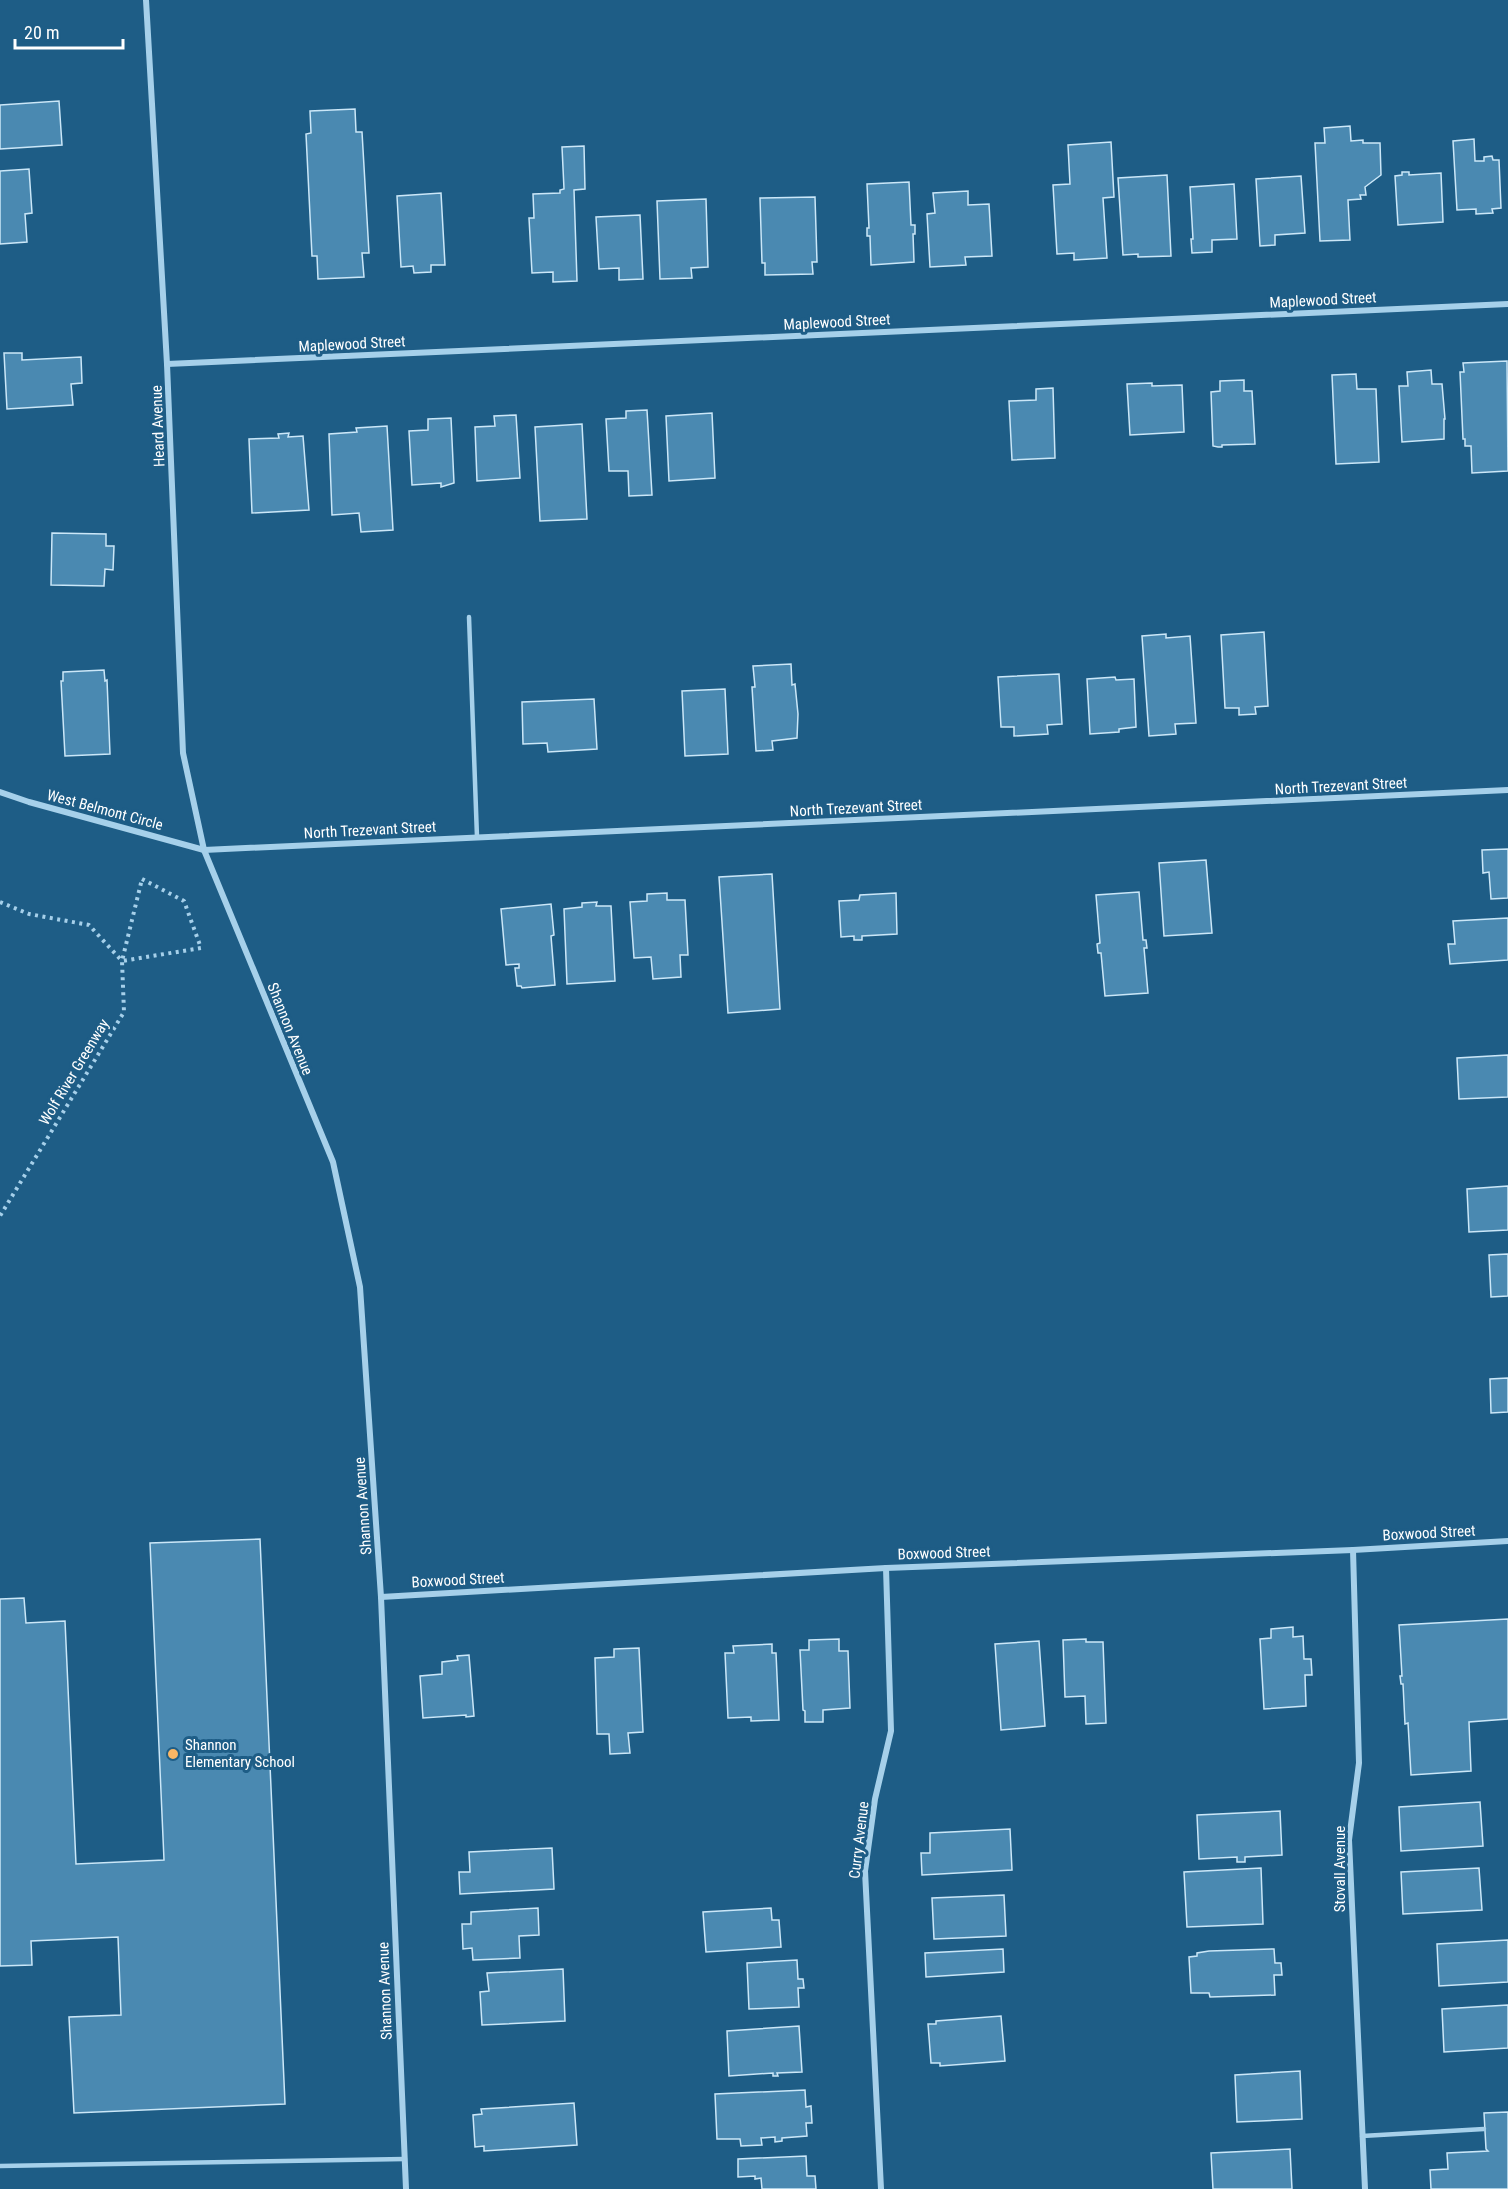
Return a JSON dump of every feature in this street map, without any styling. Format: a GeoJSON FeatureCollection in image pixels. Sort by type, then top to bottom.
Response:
{"type":"FeatureCollection","features":[{"type":"Feature","properties":{"kind":"street","name":"Heard Avenue"},"geometry":{"type":"LineString","coordinates":[[146,0],[167,364],[183,753],[204,850]]}},
{"type":"Feature","properties":{"kind":"street","name":"Maplewood Street"},"geometry":{"type":"LineString","coordinates":[[167,364],[1508,304]]}},
{"type":"Feature","properties":{"kind":"street","name":"North Trezevant Street"},"geometry":{"type":"LineString","coordinates":[[204,850],[1508,790]]}},
{"type":"Feature","properties":{"kind":"street","name":"West Belmont Circle"},"geometry":{"type":"LineString","coordinates":[[0,792],[204,850]]}},
{"type":"Feature","properties":{"kind":"street","name":"Shannon Avenue"},"geometry":{"type":"LineString","coordinates":[[204,850],[333,1162],[360,1287],[381,1597],[406,2189]]}},
{"type":"Feature","properties":{"kind":"street","name":"Boxwood Street"},"geometry":{"type":"LineString","coordinates":[[381,1597],[886,1568],[1353,1550],[1508,1541]]}},
{"type":"Feature","properties":{"kind":"street","name":"Stovall Avenue"},"geometry":{"type":"LineString","coordinates":[[1353,1550],[1359,1763],[1349,1840],[1365,2189]]}},
{"type":"Feature","properties":{"kind":"street","name":"Curry Avenue"},"geometry":{"type":"LineString","coordinates":[[881,2189],[865,1871],[875,1799],[891,1731],[886,1568]]}},
{"type":"Feature","properties":{"kind":"lane"},"geometry":{"type":"LineString","coordinates":[[469,618],[477,837]]}},
{"type":"Feature","properties":{"kind":"lane"},"geometry":{"type":"LineString","coordinates":[[1362,2136],[1484,2129]]}},
{"type":"Feature","properties":{"kind":"lane"},"geometry":{"type":"LineString","coordinates":[[0,2166],[405,2159]]}},
{"type":"Feature","properties":{"kind":"path","name":"Wolf River Greenway"},"geometry":{"type":"LineString","coordinates":[[0,1216],[124,1012],[122,961],[142,879],[184,901],[201,948],[122,961]]}},
{"type":"Feature","properties":{"kind":"path"},"geometry":{"type":"LineString","coordinates":[[0,902],[29,914],[89,925],[122,961]]}},
{"type":"Feature","properties":{"kind":"building"},"geometry":{"type":"Polygon","coordinates":[[[59,101],[62,145],[0,149],[0,105],[59,101]]]}},
{"type":"Feature","properties":{"kind":"building"},"geometry":{"type":"Polygon","coordinates":[[[355,109],[356,132],[362,132],[369,253],[362,253],[364,277],[318,279],[317,256],[312,256],[306,134],[311,133],[310,111],[355,109]]]}},
{"type":"Feature","properties":{"kind":"building"},"geometry":{"type":"Polygon","coordinates":[[[1350,126],[1351,141],[1363,140],[1363,143],[1380,143],[1381,175],[1365,187],[1366,195],[1360,195],[1361,199],[1348,200],[1350,240],[1320,241],[1315,143],[1325,143],[1324,128],[1350,126]]]}},
{"type":"Feature","properties":{"kind":"building"},"geometry":{"type":"Polygon","coordinates":[[[1474,139],[1475,161],[1484,161],[1484,157],[1492,156],[1493,160],[1499,160],[1501,208],[1492,209],[1493,213],[1476,214],[1476,209],[1457,210],[1453,141],[1474,139]]]}},
{"type":"Feature","properties":{"kind":"building"},"geometry":{"type":"Polygon","coordinates":[[[1111,142],[1114,197],[1103,198],[1107,258],[1074,260],[1074,253],[1057,254],[1053,185],[1070,184],[1068,145],[1111,142]]]}},
{"type":"Feature","properties":{"kind":"building"},"geometry":{"type":"Polygon","coordinates":[[[584,146],[585,189],[574,190],[577,281],[553,282],[553,272],[532,273],[529,218],[534,218],[533,194],[560,193],[560,190],[564,189],[562,147],[584,146]]]}},
{"type":"Feature","properties":{"kind":"building"},"geometry":{"type":"Polygon","coordinates":[[[29,169],[32,213],[25,214],[27,242],[0,244],[0,171],[29,169]]]}},
{"type":"Feature","properties":{"kind":"building"},"geometry":{"type":"Polygon","coordinates":[[[1402,172],[1409,172],[1409,175],[1441,173],[1443,222],[1398,225],[1395,176],[1402,175],[1402,172]]]}},
{"type":"Feature","properties":{"kind":"building"},"geometry":{"type":"Polygon","coordinates":[[[1167,175],[1171,256],[1123,255],[1118,178],[1167,175]]]}},
{"type":"Feature","properties":{"kind":"building"},"geometry":{"type":"Polygon","coordinates":[[[1301,176],[1305,233],[1275,235],[1275,245],[1260,246],[1256,179],[1301,176]]]}},
{"type":"Feature","properties":{"kind":"building"},"geometry":{"type":"Polygon","coordinates":[[[909,182],[911,225],[915,225],[914,262],[871,265],[870,236],[867,236],[867,228],[869,228],[867,184],[909,182]]]}},
{"type":"Feature","properties":{"kind":"building"},"geometry":{"type":"Polygon","coordinates":[[[1234,184],[1237,239],[1212,240],[1212,252],[1192,253],[1190,187],[1234,184]]]}},
{"type":"Feature","properties":{"kind":"building"},"geometry":{"type":"Polygon","coordinates":[[[968,191],[968,205],[989,204],[992,256],[965,257],[966,265],[930,267],[927,214],[935,213],[933,193],[968,191]]]}},
{"type":"Feature","properties":{"kind":"building"},"geometry":{"type":"Polygon","coordinates":[[[441,193],[445,265],[431,265],[431,272],[414,273],[413,266],[401,267],[397,196],[441,193]]]}},
{"type":"Feature","properties":{"kind":"building"},"geometry":{"type":"Polygon","coordinates":[[[815,197],[817,262],[812,262],[813,274],[765,275],[765,263],[762,263],[760,198],[815,197]]]}},
{"type":"Feature","properties":{"kind":"building"},"geometry":{"type":"Polygon","coordinates":[[[706,199],[708,267],[691,268],[692,278],[660,279],[657,201],[706,199]]]}},
{"type":"Feature","properties":{"kind":"building"},"geometry":{"type":"Polygon","coordinates":[[[640,215],[643,279],[619,280],[619,268],[599,269],[596,217],[640,215]]]}},
{"type":"Feature","properties":{"kind":"building"},"geometry":{"type":"Polygon","coordinates":[[[4,353],[22,353],[22,360],[81,357],[82,383],[71,384],[73,405],[7,409],[4,353]]]}},
{"type":"Feature","properties":{"kind":"building"},"geometry":{"type":"Polygon","coordinates":[[[1507,361],[1508,471],[1472,473],[1471,446],[1465,446],[1465,439],[1463,439],[1460,372],[1464,372],[1463,363],[1507,361]]]}},
{"type":"Feature","properties":{"kind":"building"},"geometry":{"type":"Polygon","coordinates":[[[1431,370],[1432,384],[1442,384],[1444,439],[1402,442],[1399,386],[1408,386],[1407,372],[1431,370]]]}},
{"type":"Feature","properties":{"kind":"building"},"geometry":{"type":"Polygon","coordinates":[[[1356,374],[1357,389],[1376,389],[1379,462],[1336,464],[1332,375],[1356,374]]]}},
{"type":"Feature","properties":{"kind":"building"},"geometry":{"type":"Polygon","coordinates":[[[1244,380],[1244,391],[1252,391],[1255,444],[1213,446],[1211,392],[1220,391],[1220,381],[1244,380]]]}},
{"type":"Feature","properties":{"kind":"building"},"geometry":{"type":"Polygon","coordinates":[[[1152,383],[1152,386],[1182,385],[1184,432],[1130,435],[1127,384],[1152,383]]]}},
{"type":"Feature","properties":{"kind":"building"},"geometry":{"type":"Polygon","coordinates":[[[1053,388],[1055,458],[1012,460],[1009,401],[1036,400],[1036,389],[1053,388]]]}},
{"type":"Feature","properties":{"kind":"building"},"geometry":{"type":"Polygon","coordinates":[[[647,410],[652,495],[629,496],[628,471],[609,471],[606,419],[626,418],[626,411],[647,410]]]}},
{"type":"Feature","properties":{"kind":"building"},"geometry":{"type":"Polygon","coordinates":[[[712,413],[715,478],[669,481],[666,416],[712,413]]]}},
{"type":"Feature","properties":{"kind":"building"},"geometry":{"type":"Polygon","coordinates":[[[516,415],[520,478],[477,481],[475,427],[495,426],[494,416],[516,415]]]}},
{"type":"Feature","properties":{"kind":"building"},"geometry":{"type":"Polygon","coordinates":[[[451,418],[454,483],[441,487],[441,483],[412,485],[409,431],[428,430],[428,419],[451,418]]]}},
{"type":"Feature","properties":{"kind":"building"},"geometry":{"type":"Polygon","coordinates":[[[582,424],[587,519],[540,521],[535,427],[582,424]]]}},
{"type":"Feature","properties":{"kind":"building"},"geometry":{"type":"Polygon","coordinates":[[[387,426],[393,530],[361,532],[359,513],[332,515],[329,434],[357,432],[356,428],[387,426]]]}},
{"type":"Feature","properties":{"kind":"building"},"geometry":{"type":"Polygon","coordinates":[[[289,433],[288,437],[303,436],[309,510],[252,513],[249,439],[279,438],[278,434],[289,433]]]}},
{"type":"Feature","properties":{"kind":"building"},"geometry":{"type":"Polygon","coordinates":[[[52,533],[106,534],[106,546],[114,546],[113,570],[105,569],[104,586],[51,585],[52,533]]]}},
{"type":"Feature","properties":{"kind":"building"},"geometry":{"type":"Polygon","coordinates":[[[1264,632],[1268,706],[1255,707],[1256,714],[1239,715],[1239,708],[1225,708],[1221,635],[1264,632]]]}},
{"type":"Feature","properties":{"kind":"building"},"geometry":{"type":"Polygon","coordinates":[[[1166,634],[1166,638],[1190,636],[1196,723],[1175,724],[1176,734],[1149,736],[1142,636],[1166,634]]]}},
{"type":"Feature","properties":{"kind":"building"},"geometry":{"type":"Polygon","coordinates":[[[791,664],[792,685],[795,684],[798,714],[797,738],[772,741],[773,750],[756,751],[753,666],[791,664]]]}},
{"type":"Feature","properties":{"kind":"building"},"geometry":{"type":"Polygon","coordinates":[[[104,670],[105,681],[107,680],[110,754],[65,756],[61,681],[63,681],[63,672],[104,670]]]}},
{"type":"Feature","properties":{"kind":"building"},"geometry":{"type":"Polygon","coordinates":[[[1059,674],[1062,724],[1047,725],[1048,734],[1014,736],[1014,727],[1001,727],[998,677],[1059,674]]]}},
{"type":"Feature","properties":{"kind":"building"},"geometry":{"type":"Polygon","coordinates":[[[1115,677],[1116,680],[1134,679],[1136,727],[1119,729],[1119,732],[1090,734],[1087,679],[1115,677]]]}},
{"type":"Feature","properties":{"kind":"building"},"geometry":{"type":"Polygon","coordinates":[[[725,689],[728,754],[685,756],[682,691],[725,689]]]}},
{"type":"Feature","properties":{"kind":"building"},"geometry":{"type":"Polygon","coordinates":[[[594,699],[597,749],[548,752],[547,743],[523,744],[522,702],[594,699]]]}},
{"type":"Feature","properties":{"kind":"building"},"geometry":{"type":"Polygon","coordinates":[[[1508,849],[1508,898],[1491,899],[1489,872],[1483,873],[1482,850],[1508,849]]]}},
{"type":"Feature","properties":{"kind":"building"},"geometry":{"type":"Polygon","coordinates":[[[1206,860],[1212,933],[1164,936],[1159,863],[1206,860]]]}},
{"type":"Feature","properties":{"kind":"building"},"geometry":{"type":"Polygon","coordinates":[[[772,874],[780,1009],[728,1013],[719,877],[772,874]]]}},
{"type":"Feature","properties":{"kind":"building"},"geometry":{"type":"Polygon","coordinates":[[[1139,892],[1143,940],[1146,940],[1147,948],[1144,948],[1148,993],[1105,996],[1101,953],[1098,953],[1097,944],[1100,943],[1096,895],[1139,892]]]}},
{"type":"Feature","properties":{"kind":"building"},"geometry":{"type":"Polygon","coordinates":[[[667,893],[667,900],[685,900],[688,955],[680,955],[681,977],[653,979],[651,957],[634,958],[630,902],[647,901],[647,894],[667,893]]]}},
{"type":"Feature","properties":{"kind":"building"},"geometry":{"type":"Polygon","coordinates":[[[896,893],[897,934],[862,936],[862,940],[854,940],[854,936],[841,937],[839,901],[859,900],[860,895],[896,893]]]}},
{"type":"Feature","properties":{"kind":"building"},"geometry":{"type":"Polygon","coordinates":[[[597,902],[596,906],[611,906],[615,981],[567,984],[564,909],[582,907],[582,903],[597,902]]]}},
{"type":"Feature","properties":{"kind":"building"},"geometry":{"type":"Polygon","coordinates":[[[551,904],[555,985],[522,988],[517,986],[515,968],[519,968],[519,964],[506,965],[501,909],[551,904]]]}},
{"type":"Feature","properties":{"kind":"building"},"geometry":{"type":"Polygon","coordinates":[[[1508,918],[1508,960],[1450,964],[1448,944],[1455,944],[1453,921],[1508,918]]]}},
{"type":"Feature","properties":{"kind":"building"},"geometry":{"type":"Polygon","coordinates":[[[1508,1055],[1508,1097],[1459,1099],[1457,1058],[1508,1055]]]}},
{"type":"Feature","properties":{"kind":"building"},"geometry":{"type":"Polygon","coordinates":[[[1508,1186],[1508,1230],[1469,1232],[1467,1189],[1508,1186]]]}},
{"type":"Feature","properties":{"kind":"building"},"geometry":{"type":"Polygon","coordinates":[[[1508,1254],[1508,1296],[1491,1297],[1489,1255],[1508,1254]]]}},
{"type":"Feature","properties":{"kind":"building"},"geometry":{"type":"Polygon","coordinates":[[[1508,1378],[1508,1412],[1491,1413],[1490,1379],[1508,1378]]]}},
{"type":"Feature","properties":{"kind":"building"},"geometry":{"type":"Polygon","coordinates":[[[260,1539],[285,2104],[74,2113],[69,2017],[121,2015],[118,1937],[31,1941],[32,1965],[0,1966],[0,1599],[24,1598],[26,1623],[65,1621],[76,1864],[164,1860],[150,1543],[260,1539]]]}},
{"type":"Feature","properties":{"kind":"building"},"geometry":{"type":"Polygon","coordinates":[[[1508,1619],[1508,1719],[1469,1722],[1471,1771],[1411,1775],[1408,1723],[1405,1724],[1403,1684],[1401,1684],[1400,1676],[1402,1676],[1399,1625],[1508,1619]]]}},
{"type":"Feature","properties":{"kind":"building"},"geometry":{"type":"Polygon","coordinates":[[[1293,1627],[1293,1637],[1303,1636],[1304,1659],[1311,1659],[1312,1675],[1305,1675],[1306,1706],[1264,1709],[1260,1639],[1271,1638],[1271,1629],[1293,1627]]]}},
{"type":"Feature","properties":{"kind":"building"},"geometry":{"type":"Polygon","coordinates":[[[839,1639],[839,1651],[848,1651],[850,1708],[823,1710],[823,1722],[805,1722],[800,1650],[809,1650],[809,1640],[839,1639]]]}},
{"type":"Feature","properties":{"kind":"building"},"geometry":{"type":"Polygon","coordinates":[[[1086,1639],[1086,1642],[1103,1642],[1106,1723],[1086,1724],[1085,1696],[1065,1697],[1063,1640],[1086,1639]]]}},
{"type":"Feature","properties":{"kind":"building"},"geometry":{"type":"Polygon","coordinates":[[[1039,1641],[1045,1726],[1001,1730],[995,1644],[1039,1641]]]}},
{"type":"Feature","properties":{"kind":"building"},"geometry":{"type":"Polygon","coordinates":[[[772,1644],[772,1653],[776,1653],[779,1720],[751,1721],[751,1717],[728,1718],[725,1653],[734,1653],[733,1646],[772,1644]]]}},
{"type":"Feature","properties":{"kind":"building"},"geometry":{"type":"Polygon","coordinates":[[[639,1648],[643,1732],[628,1733],[630,1753],[610,1754],[609,1734],[597,1734],[595,1658],[614,1657],[614,1649],[639,1648]]]}},
{"type":"Feature","properties":{"kind":"building"},"geometry":{"type":"Polygon","coordinates":[[[469,1655],[474,1716],[423,1718],[420,1676],[442,1674],[442,1662],[458,1660],[457,1656],[469,1655]]]}},
{"type":"Feature","properties":{"kind":"building"},"geometry":{"type":"Polygon","coordinates":[[[1480,1802],[1483,1846],[1401,1851],[1399,1807],[1480,1802]]]}},
{"type":"Feature","properties":{"kind":"building"},"geometry":{"type":"Polygon","coordinates":[[[1280,1811],[1282,1855],[1245,1857],[1245,1862],[1237,1862],[1237,1857],[1199,1859],[1197,1815],[1280,1811]]]}},
{"type":"Feature","properties":{"kind":"building"},"geometry":{"type":"Polygon","coordinates":[[[1010,1829],[1012,1870],[922,1875],[921,1853],[930,1853],[930,1833],[1010,1829]]]}},
{"type":"Feature","properties":{"kind":"building"},"geometry":{"type":"Polygon","coordinates":[[[552,1848],[554,1889],[460,1894],[459,1872],[470,1872],[469,1852],[552,1848]]]}},
{"type":"Feature","properties":{"kind":"building"},"geometry":{"type":"Polygon","coordinates":[[[1261,1868],[1263,1924],[1187,1927],[1184,1872],[1261,1868]]]}},
{"type":"Feature","properties":{"kind":"building"},"geometry":{"type":"Polygon","coordinates":[[[1479,1868],[1482,1910],[1403,1914],[1401,1872],[1479,1868]]]}},
{"type":"Feature","properties":{"kind":"building"},"geometry":{"type":"Polygon","coordinates":[[[1004,1895],[1006,1936],[934,1939],[932,1898],[1004,1895]]]}},
{"type":"Feature","properties":{"kind":"building"},"geometry":{"type":"Polygon","coordinates":[[[538,1908],[539,1935],[519,1936],[520,1958],[473,1960],[472,1948],[463,1949],[462,1924],[471,1924],[471,1912],[538,1908]]]}},
{"type":"Feature","properties":{"kind":"building"},"geometry":{"type":"Polygon","coordinates":[[[771,1908],[772,1920],[779,1920],[781,1947],[706,1952],[703,1912],[771,1908]]]}},
{"type":"Feature","properties":{"kind":"building"},"geometry":{"type":"Polygon","coordinates":[[[1508,1940],[1508,1982],[1439,1986],[1437,1944],[1508,1940]]]}},
{"type":"Feature","properties":{"kind":"building"},"geometry":{"type":"Polygon","coordinates":[[[1003,1949],[1004,1972],[926,1977],[925,1953],[1003,1949]]]}},
{"type":"Feature","properties":{"kind":"building"},"geometry":{"type":"Polygon","coordinates":[[[1274,1949],[1275,1963],[1281,1963],[1282,1975],[1274,1975],[1275,1995],[1210,1997],[1209,1993],[1191,1993],[1189,1957],[1209,1951],[1274,1949]]]}},
{"type":"Feature","properties":{"kind":"building"},"geometry":{"type":"Polygon","coordinates":[[[797,1960],[798,1979],[803,1979],[804,1988],[798,1988],[799,2007],[749,2009],[747,1963],[797,1960]]]}},
{"type":"Feature","properties":{"kind":"building"},"geometry":{"type":"Polygon","coordinates":[[[563,1969],[565,2021],[482,2025],[480,1992],[489,1991],[487,1973],[563,1969]]]}},
{"type":"Feature","properties":{"kind":"building"},"geometry":{"type":"Polygon","coordinates":[[[1508,2005],[1508,2048],[1444,2052],[1442,2009],[1508,2005]]]}},
{"type":"Feature","properties":{"kind":"building"},"geometry":{"type":"Polygon","coordinates":[[[1001,2016],[1005,2061],[940,2066],[940,2063],[931,2063],[928,2024],[936,2024],[936,2021],[1001,2016]]]}},
{"type":"Feature","properties":{"kind":"building"},"geometry":{"type":"Polygon","coordinates":[[[799,2026],[802,2072],[777,2073],[778,2076],[773,2076],[773,2073],[729,2076],[727,2031],[799,2026]]]}},
{"type":"Feature","properties":{"kind":"building"},"geometry":{"type":"Polygon","coordinates":[[[1300,2071],[1302,2119],[1237,2122],[1235,2075],[1300,2071]]]}},
{"type":"Feature","properties":{"kind":"building"},"geometry":{"type":"Polygon","coordinates":[[[805,2090],[806,2107],[811,2106],[812,2123],[806,2123],[807,2136],[782,2138],[782,2141],[775,2142],[775,2137],[761,2138],[762,2145],[741,2146],[740,2139],[717,2139],[715,2094],[805,2090]]]}},
{"type":"Feature","properties":{"kind":"building"},"geometry":{"type":"Polygon","coordinates":[[[574,2103],[577,2145],[484,2151],[484,2146],[475,2147],[473,2115],[482,2114],[481,2109],[574,2103]]]}},
{"type":"Feature","properties":{"kind":"building"},"geometry":{"type":"Polygon","coordinates":[[[1508,2112],[1508,2189],[1431,2189],[1430,2170],[1448,2169],[1447,2153],[1488,2151],[1484,2113],[1508,2112]]]}},
{"type":"Feature","properties":{"kind":"building"},"geometry":{"type":"Polygon","coordinates":[[[1290,2149],[1292,2189],[1213,2189],[1211,2153],[1290,2149]]]}},
{"type":"Feature","properties":{"kind":"building"},"geometry":{"type":"Polygon","coordinates":[[[806,2156],[807,2176],[815,2176],[816,2189],[762,2189],[761,2178],[738,2177],[738,2159],[806,2156]]]}},
{"type":"Feature","properties":{"kind":"place","name":"Shannon Elementary School"},"geometry":{"type":"Point","coordinates":[173,1754]}}]}
